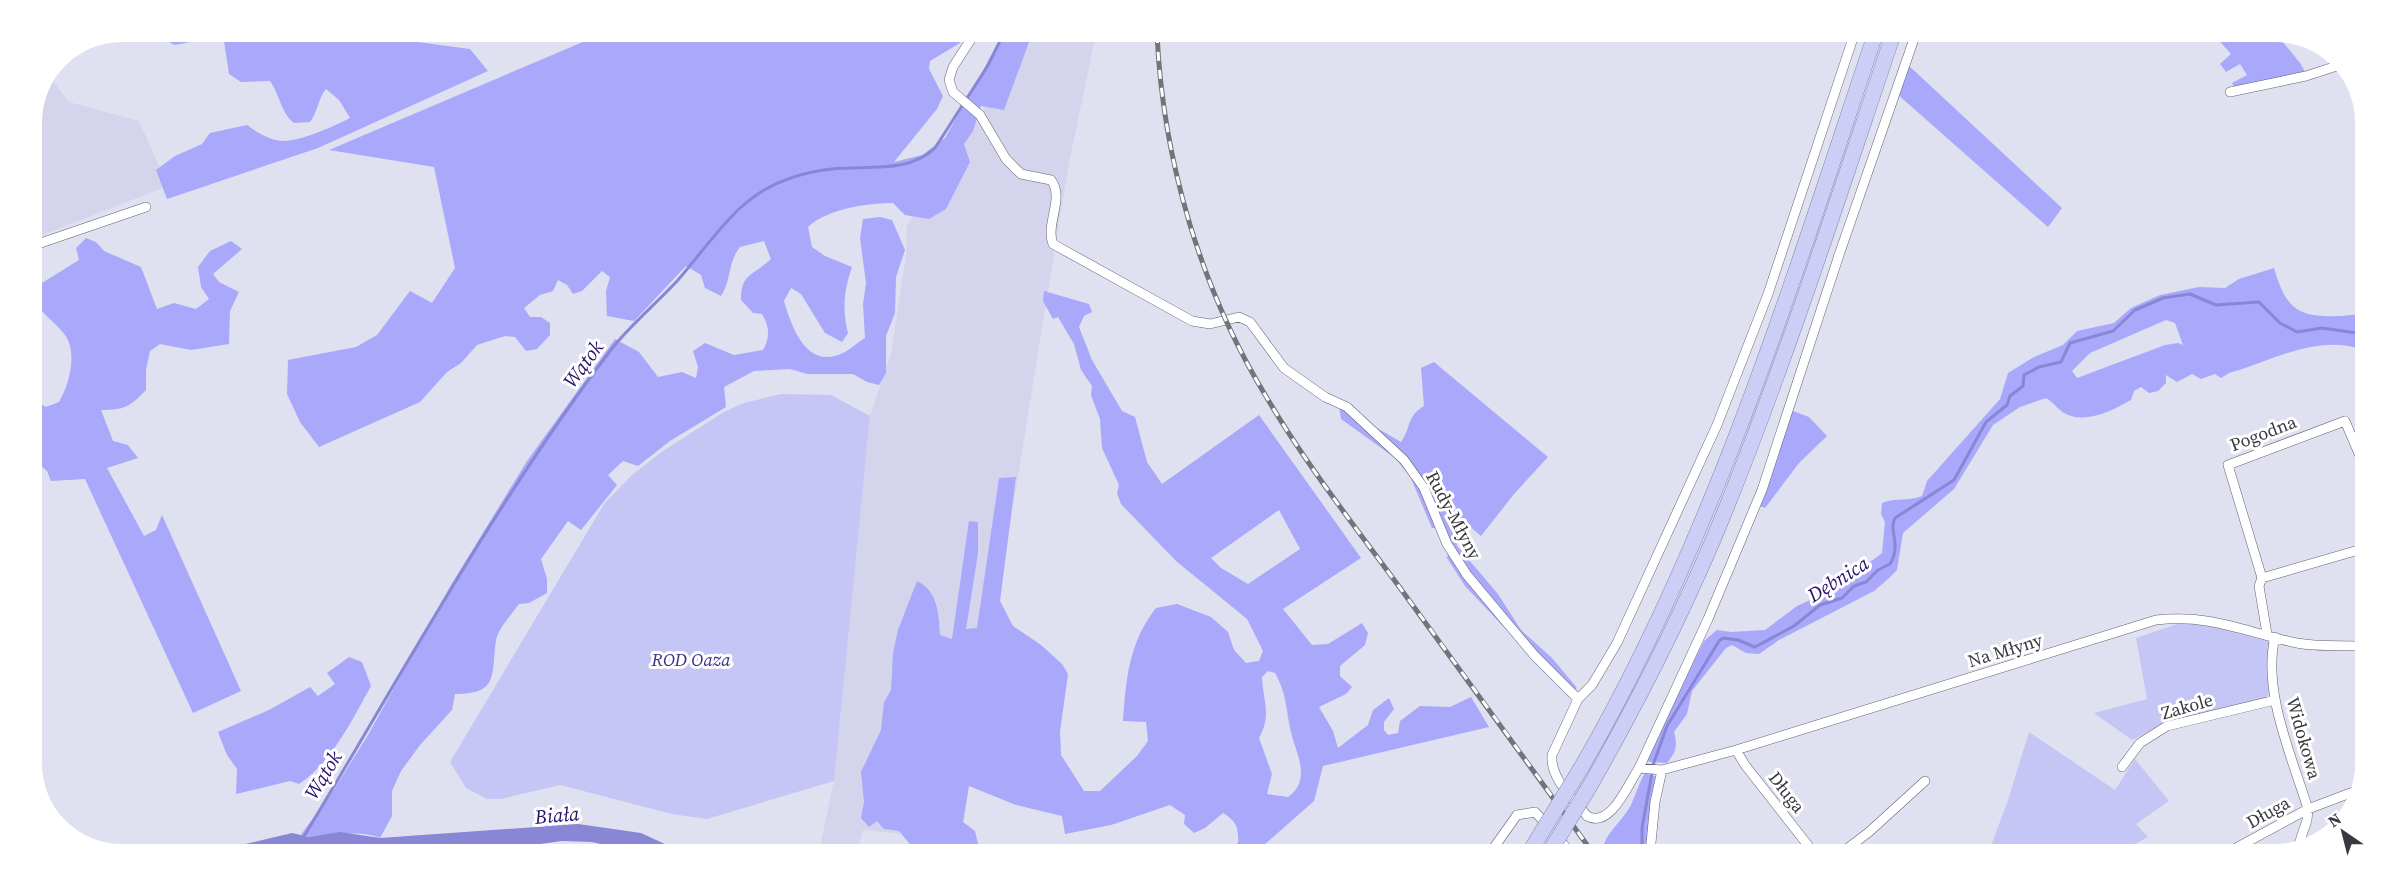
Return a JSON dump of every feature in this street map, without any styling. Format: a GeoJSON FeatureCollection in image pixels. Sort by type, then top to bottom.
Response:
{"type":"FeatureCollection","features":[{"type":"Feature","properties":{"kind":"main road"},"geometry":{"type":"LineString","coordinates":[[1535,844],[1581,768],[1646,644],[1708,510],[1763,364],[1873,42]]}},
{"type":"Feature","properties":{"kind":"main road"},"geometry":{"type":"LineString","coordinates":[[1554,844],[1591,784],[1667,640],[1724,513],[1779,369],[1891,42]]}},
{"type":"Feature","properties":{"kind":"street","name":"Rudy-Młyny"},"geometry":{"type":"LineString","coordinates":[[969,42],[953,67],[949,80],[953,92],[980,115],[1006,159],[1021,174],[1051,180],[1056,193],[1050,235],[1053,244],[1192,321],[1210,324],[1239,317],[1250,322],[1284,368],[1325,397],[1347,407],[1404,460],[1424,488],[1447,544],[1467,575],[1534,655],[1578,699]]}},
{"type":"Feature","properties":{"kind":"street"},"geometry":{"type":"LineString","coordinates":[[1852,42],[1768,294],[1717,425],[1617,643],[1592,685],[1578,699],[1552,754],[1553,772],[1587,816],[1594,820],[1604,818],[1611,812],[1639,768],[1708,620],[1762,490],[1839,255],[1913,42]]}},
{"type":"Feature","properties":{"kind":"street"},"geometry":{"type":"LineString","coordinates":[[2230,92],[2306,76],[2334,67]]}},
{"type":"Feature","properties":{"kind":"street"},"geometry":{"type":"LineString","coordinates":[[42,243],[146,207]]}},
{"type":"Feature","properties":{"kind":"street","name":"Pogodna"},"geometry":{"type":"LineString","coordinates":[[2262,578],[2228,465],[2345,421],[2355,444]]}},
{"type":"Feature","properties":{"kind":"street"},"geometry":{"type":"LineString","coordinates":[[2262,578],[2355,551]]}},
{"type":"Feature","properties":{"kind":"street","name":"Widokowa"},"geometry":{"type":"LineString","coordinates":[[2262,578],[2259,586],[2271,636],[2271,672],[2275,700],[2308,809]]}},
{"type":"Feature","properties":{"kind":"street","name":"Na Młyny"},"geometry":{"type":"LineString","coordinates":[[1662,770],[1736,750],[2156,620],[2186,617],[2214,620],[2299,644],[2355,646]]}},
{"type":"Feature","properties":{"kind":"street","name":"Zakole"},"geometry":{"type":"LineString","coordinates":[[2122,767],[2140,743],[2167,726],[2275,700]]}},
{"type":"Feature","properties":{"kind":"street","name":"Długa"},"geometry":{"type":"LineString","coordinates":[[1736,750],[1806,844]]}},
{"type":"Feature","properties":{"kind":"street"},"geometry":{"type":"LineString","coordinates":[[1639,768],[1662,770],[1654,802],[1651,844]]}},
{"type":"Feature","properties":{"kind":"street"},"geometry":{"type":"LineString","coordinates":[[1853,844],[1925,781]]}},
{"type":"Feature","properties":{"kind":"street","name":"Długa"},"geometry":{"type":"LineString","coordinates":[[2243,844],[2308,809],[2350,793]]}},
{"type":"Feature","properties":{"kind":"street"},"geometry":{"type":"LineString","coordinates":[[2300,840],[2308,809]]}},
{"type":"Feature","properties":{"kind":"street"},"geometry":{"type":"LineString","coordinates":[[1496,844],[1516,815],[1526,812],[1540,815],[1563,844]]}},
{"type":"Feature","properties":{"kind":"shaded area"},"geometry":{"type":"Polygon","coordinates":[[[170,42],[191,42],[174,45],[170,42]]]}},
{"type":"Feature","properties":{"kind":"shaded area"},"geometry":{"type":"Polygon","coordinates":[[[224,42],[417,42],[470,49],[488,71],[318,148],[167,199],[156,170],[175,156],[202,144],[210,133],[247,125],[268,137],[289,141],[317,133],[350,118],[339,100],[326,89],[310,122],[294,123],[286,114],[270,81],[241,82],[229,74],[224,42]]]}},
{"type":"Feature","properties":{"kind":"shaded area"},"geometry":{"type":"Polygon","coordinates":[[[583,42],[961,42],[930,61],[929,69],[943,96],[937,109],[894,162],[922,155],[945,138],[999,42],[1029,42],[1004,110],[981,106],[973,131],[964,144],[970,162],[946,209],[929,219],[905,215],[893,203],[871,204],[836,211],[808,227],[812,247],[825,256],[852,267],[845,300],[848,333],[842,342],[825,333],[801,294],[791,288],[784,301],[803,344],[811,352],[832,357],[845,352],[865,338],[863,304],[866,283],[860,238],[863,219],[880,217],[892,220],[905,250],[896,277],[895,313],[886,336],[886,373],[879,385],[867,382],[853,374],[807,374],[790,369],[754,371],[724,387],[726,407],[670,441],[638,466],[623,461],[608,475],[617,485],[581,530],[568,521],[541,559],[547,579],[547,593],[529,603],[519,604],[502,626],[496,640],[491,680],[480,690],[455,694],[452,710],[420,745],[401,771],[392,791],[392,816],[380,838],[359,834],[300,836],[333,791],[368,735],[451,585],[527,461],[615,339],[639,352],[658,377],[682,372],[696,378],[698,367],[693,351],[705,343],[734,355],[763,350],[768,337],[767,323],[762,314],[753,313],[741,300],[746,280],[771,259],[764,241],[740,247],[733,259],[727,284],[721,296],[705,288],[701,275],[686,266],[634,321],[607,316],[606,291],[610,277],[602,271],[582,291],[573,294],[567,285],[558,280],[553,291],[540,295],[524,308],[530,317],[541,317],[550,323],[550,335],[537,349],[526,351],[515,337],[505,336],[477,345],[461,363],[447,372],[420,402],[319,447],[300,422],[287,394],[288,360],[356,347],[377,335],[410,291],[432,303],[455,268],[434,167],[329,150],[583,42]]]}},
{"type":"Feature","properties":{"kind":"shaded area"},"geometry":{"type":"Polygon","coordinates":[[[1017,42],[1094,42],[1069,163],[968,784],[962,840],[863,830],[860,844],[820,844],[834,781],[870,416],[891,353],[906,256],[907,225],[926,195],[950,167],[985,107],[1017,42]]]}},
{"type":"Feature","properties":{"kind":"shaded area"},"geometry":{"type":"Polygon","coordinates":[[[2220,42],[2284,43],[2309,78],[2236,91],[2232,83],[2247,75],[2240,64],[2226,72],[2220,64],[2231,54],[2220,42]]]}},
{"type":"Feature","properties":{"kind":"shaded area"},"geometry":{"type":"Polygon","coordinates":[[[1907,64],[2062,208],[2048,227],[1896,93],[1907,64]]]}},
{"type":"Feature","properties":{"kind":"shaded area"},"geometry":{"type":"Polygon","coordinates":[[[54,82],[69,102],[139,121],[168,186],[42,235],[42,122],[48,92],[54,82]]]}},
{"type":"Feature","properties":{"kind":"shaded area"},"geometry":{"type":"Polygon","coordinates":[[[86,238],[96,242],[104,251],[141,267],[157,309],[174,303],[196,309],[209,299],[201,287],[198,267],[210,251],[231,241],[242,249],[213,274],[219,282],[239,292],[230,311],[229,344],[191,350],[160,344],[150,351],[146,370],[146,390],[126,406],[101,410],[113,441],[128,445],[138,458],[107,468],[144,536],[156,530],[162,515],[241,691],[193,713],[85,479],[51,481],[47,471],[42,467],[42,405],[46,407],[59,402],[69,378],[71,351],[65,335],[42,310],[42,283],[79,260],[76,248],[86,238]]]}},
{"type":"Feature","properties":{"kind":"shaded area"},"geometry":{"type":"Polygon","coordinates":[[[2274,268],[2283,291],[2294,307],[2311,315],[2355,315],[2355,348],[2329,345],[2312,347],[2229,373],[2221,378],[2215,374],[2201,379],[2192,374],[2177,382],[2166,375],[2166,383],[2158,391],[2149,393],[2141,387],[2134,391],[2131,400],[2109,411],[2092,416],[2068,415],[2046,398],[2020,407],[1993,425],[1954,489],[1903,533],[1897,570],[1888,579],[1874,591],[1779,640],[1759,654],[1746,653],[1732,645],[1726,648],[1692,691],[1687,714],[1674,732],[1676,745],[1670,759],[1667,763],[1649,762],[1646,757],[1704,641],[1717,630],[1731,632],[1765,630],[1797,606],[1815,598],[1830,583],[1850,578],[1882,553],[1885,522],[1881,514],[1882,503],[1922,496],[1927,481],[2000,399],[2008,373],[2034,357],[2063,345],[2077,331],[2114,323],[2131,308],[2160,295],[2199,287],[2225,288],[2239,279],[2274,268]],[[2166,320],[2090,353],[2072,371],[2077,378],[2165,345],[2178,343],[2183,345],[2175,323],[2166,320]]]}},
{"type":"Feature","properties":{"kind":"shaded area"},"geometry":{"type":"Polygon","coordinates":[[[1044,291],[1089,304],[1092,312],[1084,316],[1079,327],[1092,360],[1122,411],[1135,417],[1147,462],[1162,484],[1259,415],[1361,558],[1283,609],[1312,645],[1328,644],[1362,623],[1368,633],[1365,645],[1340,666],[1340,676],[1352,687],[1346,694],[1319,707],[1333,731],[1338,748],[1368,725],[1373,710],[1389,698],[1394,709],[1384,722],[1384,730],[1388,735],[1398,733],[1400,721],[1420,706],[1450,707],[1471,697],[1489,727],[1323,766],[1314,801],[1265,844],[1236,844],[1236,825],[1223,813],[1205,828],[1194,833],[1184,824],[1185,815],[1170,805],[1111,825],[1065,834],[1062,816],[1016,805],[969,786],[963,822],[975,831],[978,844],[909,844],[899,831],[884,829],[877,821],[869,827],[861,818],[864,802],[861,772],[881,730],[884,702],[891,690],[893,653],[898,630],[917,581],[929,591],[936,604],[940,635],[952,639],[969,521],[978,522],[978,553],[966,629],[977,628],[999,478],[1016,477],[1000,601],[1013,626],[1041,645],[1062,664],[1068,674],[1060,732],[1061,755],[1084,791],[1100,791],[1137,756],[1148,741],[1146,722],[1123,721],[1130,662],[1134,648],[1156,608],[1177,604],[1211,617],[1228,632],[1234,650],[1246,663],[1259,661],[1263,651],[1247,619],[1176,561],[1121,504],[1117,493],[1119,485],[1102,448],[1100,419],[1091,395],[1092,386],[1081,370],[1074,344],[1058,317],[1053,319],[1043,301],[1044,291]],[[1279,510],[1211,558],[1221,568],[1248,584],[1300,549],[1279,510]],[[1268,671],[1262,677],[1266,715],[1259,738],[1272,774],[1267,794],[1288,797],[1299,784],[1300,762],[1291,732],[1286,702],[1275,673],[1268,671]]]}},
{"type":"Feature","properties":{"kind":"shaded area"},"geometry":{"type":"Polygon","coordinates":[[[1434,362],[1548,457],[1514,494],[1481,536],[1455,514],[1452,522],[1457,546],[1498,594],[1521,630],[1552,658],[1577,688],[1572,692],[1523,642],[1516,640],[1465,586],[1447,558],[1449,550],[1440,528],[1432,528],[1410,476],[1395,458],[1341,419],[1339,406],[1401,442],[1414,414],[1424,406],[1421,368],[1434,362]]]}},
{"type":"Feature","properties":{"kind":"shaded area"},"geometry":{"type":"Polygon","coordinates":[[[1790,410],[1809,417],[1827,436],[1799,463],[1765,508],[1757,505],[1790,410]]]}},
{"type":"Feature","properties":{"kind":"shaded area"},"geometry":{"type":"Polygon","coordinates":[[[349,657],[362,662],[371,686],[349,726],[322,764],[299,784],[290,781],[236,794],[237,769],[227,755],[218,732],[269,710],[310,687],[318,696],[335,684],[327,673],[349,657]]]}},
{"type":"Feature","properties":{"kind":"shaded area"},"geometry":{"type":"Polygon","coordinates":[[[1645,773],[1657,777],[1648,844],[1604,844],[1631,805],[1645,773]]]}},
{"type":"Feature","properties":{"kind":"shaded area"},"geometry":{"type":"Polygon","coordinates":[[[578,824],[641,833],[665,844],[600,844],[562,841],[540,844],[245,844],[292,833],[309,837],[340,832],[380,838],[578,824]]]}},
{"type":"Feature","properties":{"kind":"green space","name":"ROD Oaza"},"geometry":{"type":"Polygon","coordinates":[[[781,394],[831,395],[870,416],[834,781],[707,819],[672,814],[560,785],[501,799],[487,799],[466,788],[450,762],[604,504],[632,475],[663,451],[724,412],[744,403],[781,394]]]}},
{"type":"Feature","properties":{"kind":"green space"},"geometry":{"type":"Polygon","coordinates":[[[2177,624],[2205,624],[2270,642],[2271,691],[2265,700],[2159,726],[2132,740],[2094,713],[2147,699],[2136,638],[2177,624]]]}},
{"type":"Feature","properties":{"kind":"green space"},"geometry":{"type":"Polygon","coordinates":[[[2029,732],[2115,790],[2135,759],[2169,801],[2136,824],[2148,837],[2135,844],[1992,844],[2029,732]]]}},
{"type":"Feature","properties":{"kind":"waterway","name":"Wątok"},"geometry":{"type":"LineString","coordinates":[[303,838],[488,529],[568,409],[618,341],[678,280],[731,217],[749,200],[770,186],[806,173],[900,165],[912,162],[935,148],[987,67],[1000,42]]}},
{"type":"Feature","properties":{"kind":"waterway","name":"Dębnica"},"geometry":{"type":"LineString","coordinates":[[1653,765],[1667,726],[1719,641],[1723,638],[1738,640],[1755,647],[1794,626],[1820,605],[1842,598],[1854,586],[1866,582],[1878,570],[1890,564],[1895,550],[1893,528],[1895,518],[1954,480],[1986,422],[2007,405],[2010,396],[2023,386],[2024,375],[2039,367],[2061,362],[2070,343],[2113,331],[2135,310],[2163,298],[2190,294],[2216,305],[2259,302],[2280,323],[2297,332],[2322,328],[2355,333]]}},
{"type":"Feature","properties":{"kind":"waterway","name":"Dębnica"},"geometry":{"type":"LineString","coordinates":[[1642,844],[1642,828],[1652,773]]}},
{"type":"Feature","properties":{"kind":"railway"},"geometry":{"type":"LineString","coordinates":[[1158,42],[1167,129],[1177,177],[1205,269],[1244,357],[1282,423],[1315,473],[1586,844]]}},
{"type":"Feature","properties":{"kind":"water label","name":"Biała"},"geometry":{"type":"Point","coordinates":[557,815]}}]}
